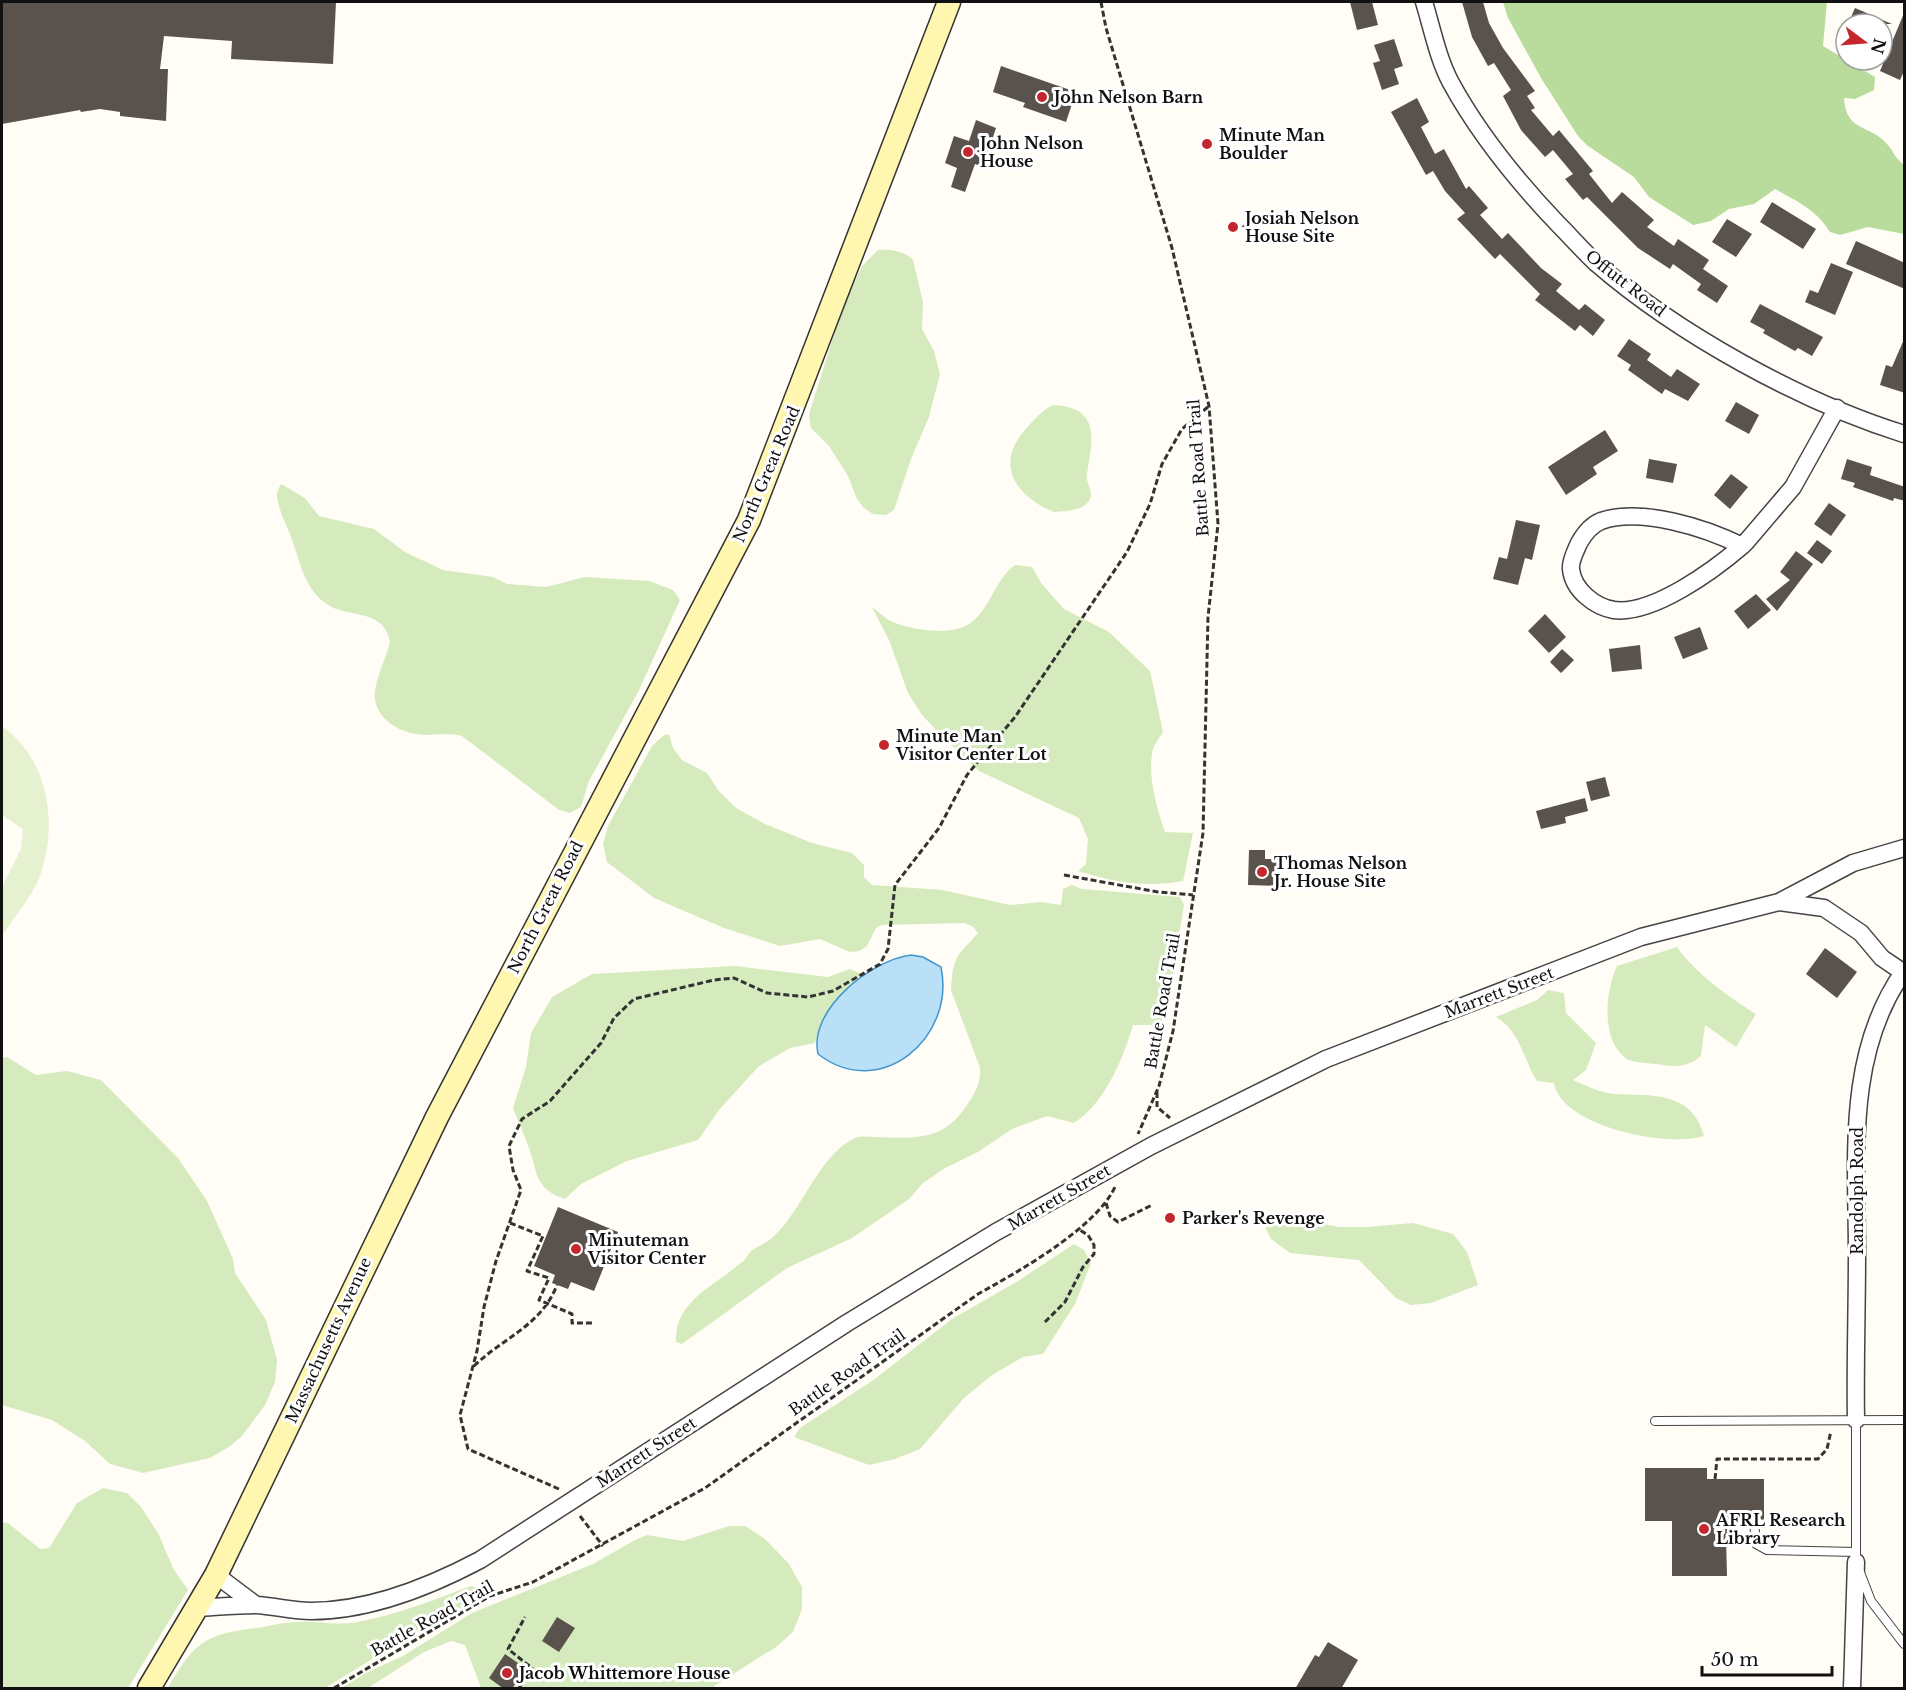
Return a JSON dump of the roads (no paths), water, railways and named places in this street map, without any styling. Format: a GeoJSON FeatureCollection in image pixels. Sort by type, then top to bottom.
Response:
{"type":"FeatureCollection","features":[{"type":"Feature","properties":{"kind":"main road","name":"North Great Road"},"geometry":{"type":"LineString","coordinates":[[503,989],[749,520],[949,2]]}},
{"type":"Feature","properties":{"kind":"main road","name":"Massachusetts Avenue"},"geometry":{"type":"LineString","coordinates":[[149,1689],[216,1575],[390,1211],[503,989]]}},
{"type":"Feature","properties":{"kind":"street","name":"Offutt Road"},"geometry":{"type":"LineString","coordinates":[[1424,2],[1450,82],[1491,148],[1530,194],[1596,262],[1662,312],[1719,349],[1837,408],[1905,434]]}},
{"type":"Feature","properties":{"kind":"street"},"geometry":{"type":"LineString","coordinates":[[1742,546],[1719,535],[1659,519],[1620,518],[1599,521],[1585,532],[1574,554],[1571,569],[1579,587],[1591,602],[1616,610],[1647,605],[1709,574],[1742,546],[1770,517],[1793,487],[1837,408]]}},
{"type":"Feature","properties":{"kind":"street","name":"Marrett Street"},"geometry":{"type":"LineString","coordinates":[[197,1608],[256,1605],[311,1611],[343,1608],[417,1590],[480,1560],[847,1323],[996,1232],[1127,1158],[1194,1124],[1326,1059],[1631,941],[1779,902],[1853,862],[1905,848]]}},
{"type":"Feature","properties":{"kind":"street"},"geometry":{"type":"LineString","coordinates":[[1779,902],[1824,908],[1861,933],[1882,958],[1904,972]]}},
{"type":"Feature","properties":{"kind":"street","name":"Randolph Road"},"geometry":{"type":"LineString","coordinates":[[1856,1420],[1856,1136],[1861,1078],[1871,1038],[1889,993],[1904,972]]}},
{"type":"Feature","properties":{"kind":"street"},"geometry":{"type":"LineString","coordinates":[[1852,1689],[1856,1557]]}},
{"type":"Feature","properties":{"kind":"street"},"geometry":{"type":"LineString","coordinates":[[216,1575],[256,1605]]}},
{"type":"Feature","properties":{"kind":"lane"},"geometry":{"type":"LineString","coordinates":[[1856,1420],[1856,1557],[1871,1601],[1905,1644]]}},
{"type":"Feature","properties":{"kind":"lane"},"geometry":{"type":"LineString","coordinates":[[1655,1421],[1905,1420]]}},
{"type":"Feature","properties":{"kind":"lane"},"geometry":{"type":"LineString","coordinates":[[1754,1521],[1756,1544],[1767,1550],[1856,1557]]}},
{"type":"Feature","properties":{"kind":"water"},"geometry":{"type":"Polygon","coordinates":[[[911,955],[923,957],[941,967],[943,993],[937,1017],[925,1038],[908,1055],[888,1066],[865,1071],[842,1067],[818,1054],[817,1037],[823,1021],[832,1005],[846,990],[878,966],[911,955]]]}},
{"type":"Feature","properties":{"kind":"place","name":"John Nelson Barn"},"geometry":{"type":"Point","coordinates":[1042,97]}},
{"type":"Feature","properties":{"kind":"place","name":"Minute Man Boulder"},"geometry":{"type":"Point","coordinates":[1207,144]}},
{"type":"Feature","properties":{"kind":"place","name":"John Nelson House"},"geometry":{"type":"Point","coordinates":[968,152]}},
{"type":"Feature","properties":{"kind":"place","name":"Josiah Nelson House Site"},"geometry":{"type":"Point","coordinates":[1233,227]}},
{"type":"Feature","properties":{"kind":"place","name":"Minute Man Visitor Center Lot"},"geometry":{"type":"Point","coordinates":[884,745]}},
{"type":"Feature","properties":{"kind":"place","name":"Thomas Nelson Jr. House Site"},"geometry":{"type":"Point","coordinates":[1262,872]}},
{"type":"Feature","properties":{"kind":"place","name":"Parker's Revenge"},"geometry":{"type":"Point","coordinates":[1170,1218]}},
{"type":"Feature","properties":{"kind":"place","name":"Minuteman Visitor Center"},"geometry":{"type":"Point","coordinates":[576,1249]}},
{"type":"Feature","properties":{"kind":"place","name":"AFRL Research Library"},"geometry":{"type":"Point","coordinates":[1704,1529]}},
{"type":"Feature","properties":{"kind":"place","name":"Jacob Whittemore House"},"geometry":{"type":"Point","coordinates":[507,1673]}}]}
